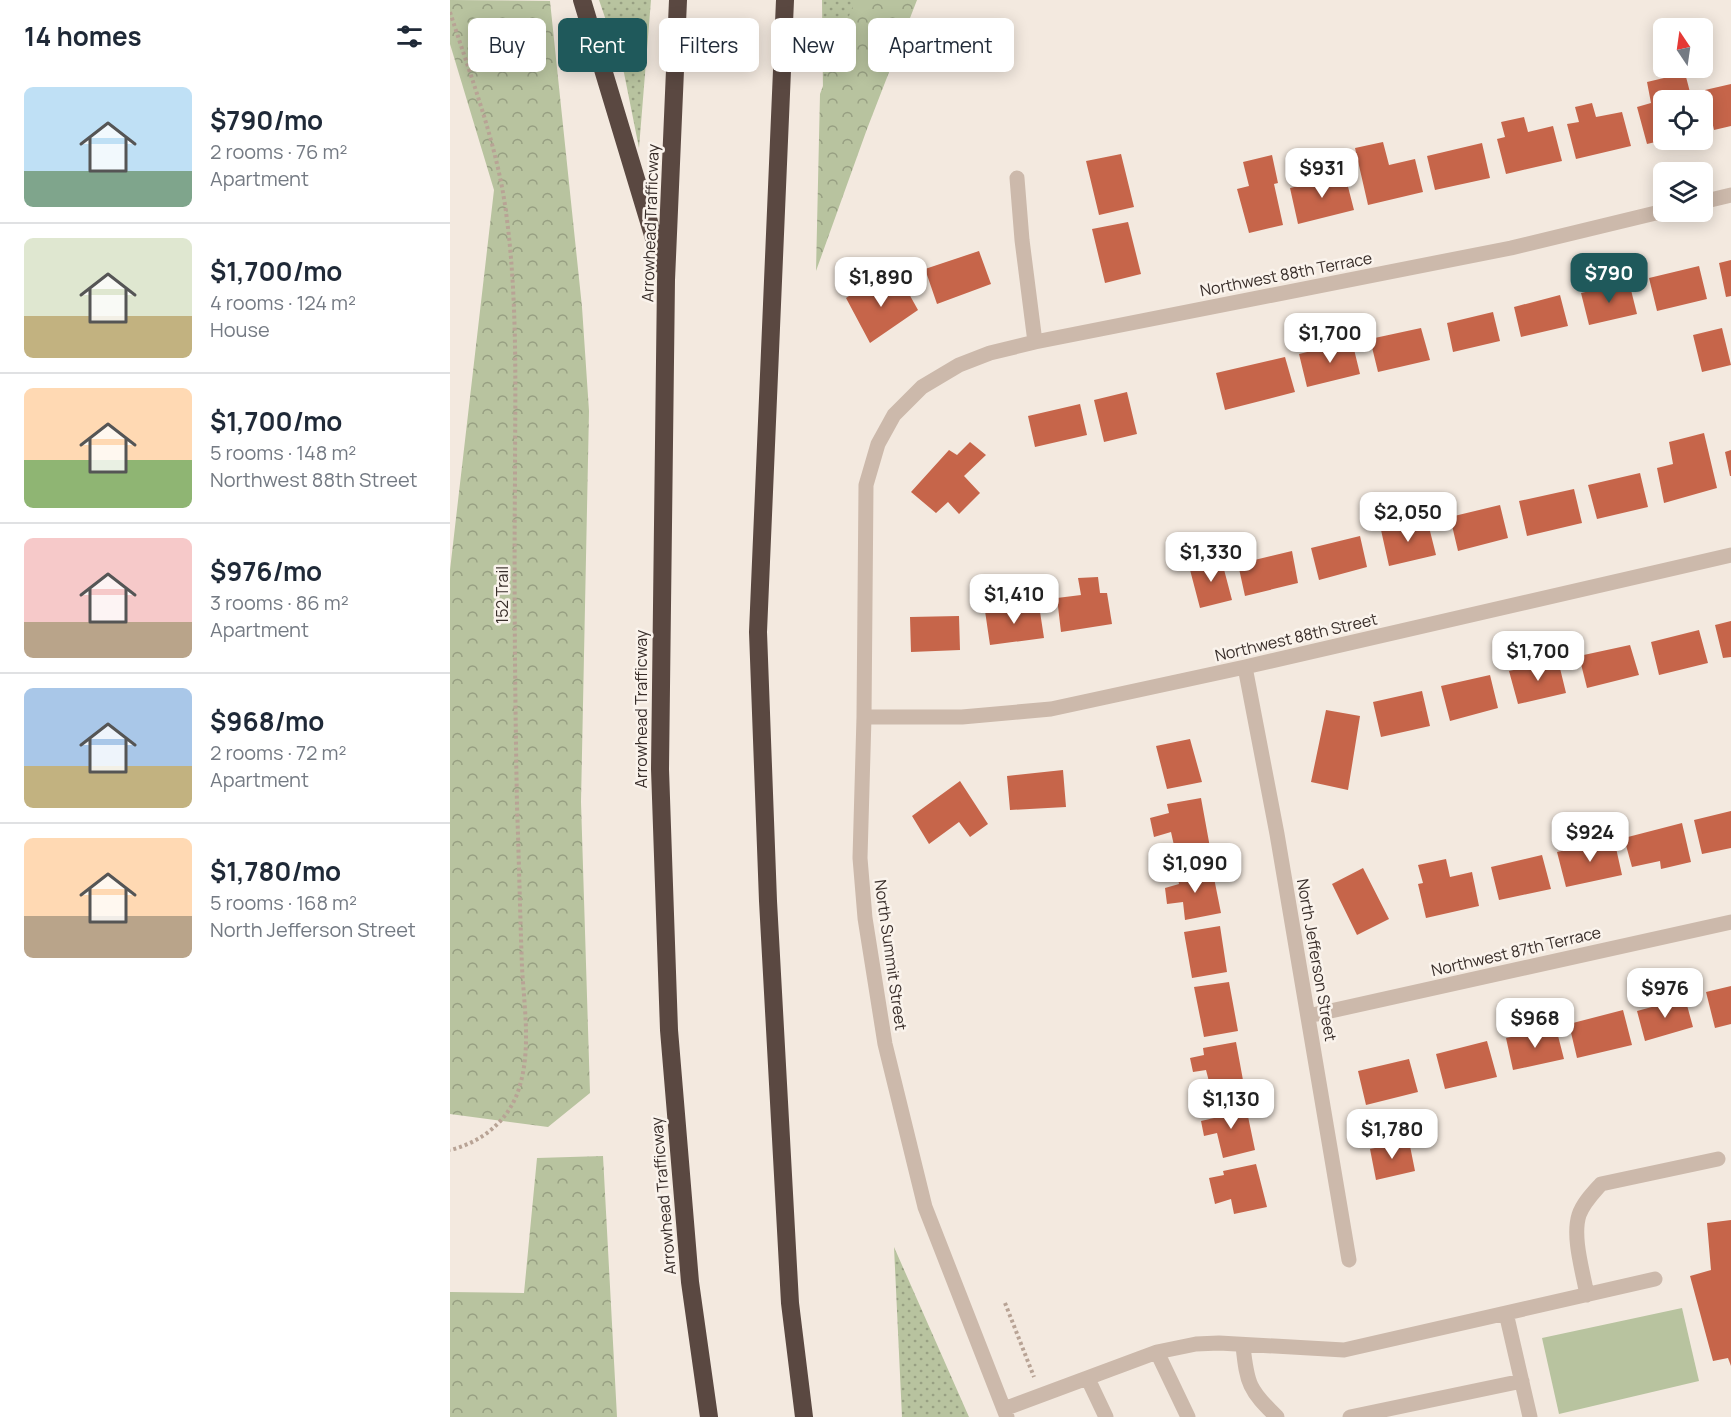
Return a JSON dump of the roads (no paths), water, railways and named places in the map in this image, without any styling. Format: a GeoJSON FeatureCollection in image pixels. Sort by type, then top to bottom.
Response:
{"type":"FeatureCollection","features":[{"type":"Feature","properties":{"kind":"highway"},"geometry":{"type":"LineString","coordinates":[[582,0],[666,280]]}},
{"type":"Feature","properties":{"kind":"highway","name":"Arrowhead Trafficway"},"geometry":{"type":"LineString","coordinates":[[678,0],[666,280],[660,769],[669,1030],[690,1282],[709,1417]]}},
{"type":"Feature","properties":{"kind":"highway"},"geometry":{"type":"LineString","coordinates":[[784,18],[785,0]]}},
{"type":"Feature","properties":{"kind":"highway"},"geometry":{"type":"LineString","coordinates":[[788,18],[796,0]]}},
{"type":"Feature","properties":{"kind":"highway"},"geometry":{"type":"LineString","coordinates":[[781,72],[758,632],[768,901],[789,1291],[804,1417]]}},
{"type":"Feature","properties":{"kind":"street"},"geometry":{"type":"LineString","coordinates":[[1017,178],[1035,342]]}},
{"type":"Feature","properties":{"kind":"street"},"geometry":{"type":"LineString","coordinates":[[1713,199],[1731,195]]}},
{"type":"Feature","properties":{"kind":"street","name":"Northwest 88th Terrace"},"geometry":{"type":"LineString","coordinates":[[922,387],[959,365],[990,353],[1035,342],[1511,248],[1653,214]]}},
{"type":"Feature","properties":{"kind":"street","name":"North Summit Street"},"geometry":{"type":"LineString","coordinates":[[922,387],[894,415],[878,444],[866,485],[861,868],[865,918],[885,1044],[925,1207],[1006,1413]]}},
{"type":"Feature","properties":{"kind":"street","name":"Northwest 88th Street"},"geometry":{"type":"LineString","coordinates":[[864,717],[962,717],[1051,709],[1245,667],[1731,555]]}},
{"type":"Feature","properties":{"kind":"street","name":"North Jefferson Street"},"geometry":{"type":"LineString","coordinates":[[1245,667],[1277,834],[1349,1260]]}},
{"type":"Feature","properties":{"kind":"street","name":"Northwest 87th Terrace"},"geometry":{"type":"LineString","coordinates":[[1308,1016],[1731,922]]}},
{"type":"Feature","properties":{"kind":"street"},"geometry":{"type":"LineString","coordinates":[[1587,1295],[1577,1233],[1580,1215],[1589,1197],[1601,1184],[1718,1159]]}},
{"type":"Feature","properties":{"kind":"street"},"geometry":{"type":"LineString","coordinates":[[1006,1413],[1041,1395],[1157,1352],[1196,1344],[1344,1350],[1655,1279]]}},
{"type":"Feature","properties":{"kind":"street"},"geometry":{"type":"LineString","coordinates":[[1506,1313],[1530,1417]]}},
{"type":"Feature","properties":{"kind":"street"},"geometry":{"type":"LineString","coordinates":[[1243,1346],[1245,1372],[1254,1395],[1277,1417]]}},
{"type":"Feature","properties":{"kind":"street"},"geometry":{"type":"LineString","coordinates":[[1157,1352],[1188,1417]]}},
{"type":"Feature","properties":{"kind":"street"},"geometry":{"type":"LineString","coordinates":[[1088,1379],[1106,1417]]}},
{"type":"Feature","properties":{"kind":"street"},"geometry":{"type":"LineString","coordinates":[[1350,1417],[1522,1381]]}}]}
